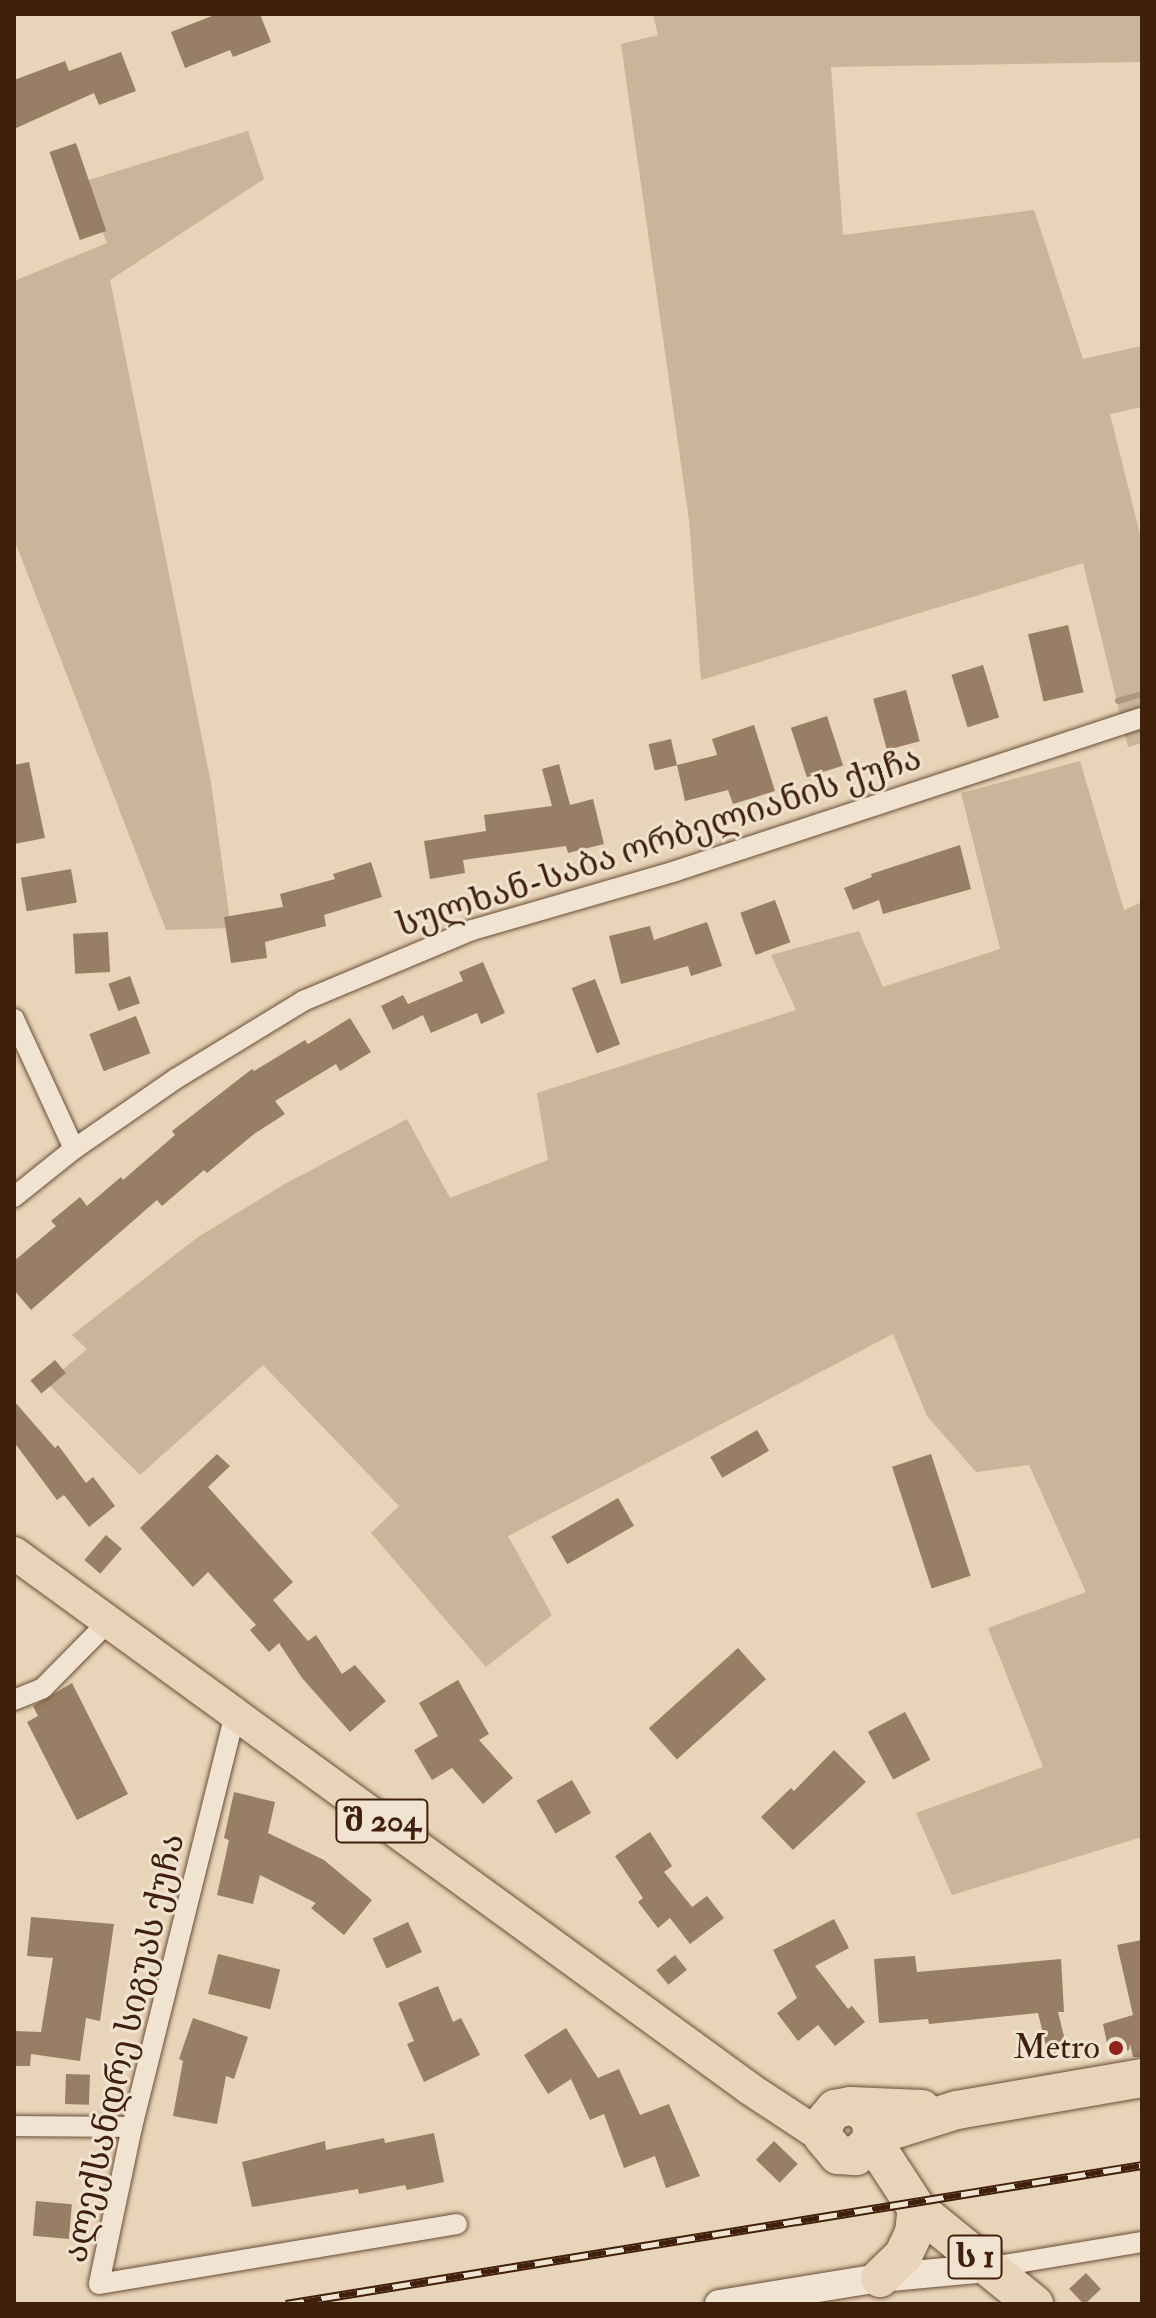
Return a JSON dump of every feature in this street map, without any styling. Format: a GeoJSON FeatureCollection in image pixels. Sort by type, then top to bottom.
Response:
{"type":"FeatureCollection","features":[{"type":"Feature","properties":{"kind":"highway"},"geometry":{"type":"LineString","coordinates":[[853,2131],[1142,2078]]}},
{"type":"Feature","properties":{"kind":"highway","name":"ს 1"},"geometry":{"type":"LineString","coordinates":[[853,2131],[910,2201],[1034,2304]]}},
{"type":"Feature","properties":{"kind":"highway"},"geometry":{"type":"LineString","coordinates":[[880,2278],[903,2256],[914,2232],[910,2201]]}},
{"type":"Feature","properties":{"kind":"main road","name":"შ 204"},"geometry":{"type":"LineString","coordinates":[[14,1553],[750,2089],[853,2131]]}},
{"type":"Feature","properties":{"kind":"street","name":"სულხან-საბა ორბელიანის ქუჩა"},"geometry":{"type":"LineString","coordinates":[[14,1197],[74,1149],[177,1078],[303,1001],[472,930],[676,871],[1142,718]]}},
{"type":"Feature","properties":{"kind":"street"},"geometry":{"type":"LineString","coordinates":[[14,1019],[74,1149]]}},
{"type":"Feature","properties":{"kind":"street"},"geometry":{"type":"LineString","coordinates":[[14,1700],[43,1688],[108,1622]]}},
{"type":"Feature","properties":{"kind":"street","name":"ალექსანდრე სიგუას ქუჩა"},"geometry":{"type":"LineString","coordinates":[[235,1714],[132,2127],[99,2284],[457,2224]]}},
{"type":"Feature","properties":{"kind":"street"},"geometry":{"type":"LineString","coordinates":[[14,2126],[132,2127]]}},
{"type":"Feature","properties":{"kind":"street"},"geometry":{"type":"LineString","coordinates":[[719,2304],[880,2278],[987,2268],[1142,2242]]}},
{"type":"Feature","properties":{"kind":"shaded area"},"geometry":{"type":"Polygon","coordinates":[[[653,14],[1142,14],[1142,62],[831,67],[843,235],[1034,210],[1083,359],[1142,346],[1142,407],[1110,414],[1142,542],[1142,743],[1128,747],[1083,563],[701,680],[689,520],[621,44],[658,35],[653,14]]]}},
{"type":"Feature","properties":{"kind":"shaded area"},"geometry":{"type":"Polygon","coordinates":[[[248,131],[264,179],[110,280],[211,783],[231,928],[166,930],[14,539],[14,281],[107,243],[82,182],[248,131]]]}},
{"type":"Feature","properties":{"kind":"shaded area"},"geometry":{"type":"Polygon","coordinates":[[[1080,761],[1124,910],[1142,902],[1142,1837],[952,1895],[916,1813],[1043,1767],[988,1628],[1086,1592],[1029,1465],[976,1472],[927,1416],[893,1334],[508,1536],[552,1615],[486,1667],[371,1533],[399,1506],[263,1365],[140,1475],[47,1383],[87,1349],[72,1335],[198,1237],[283,1185],[407,1119],[450,1198],[548,1160],[537,1093],[796,1010],[771,955],[859,931],[883,987],[1000,949],[961,793],[1080,761]]]}},
{"type":"Feature","properties":{"kind":"building"},"geometry":{"type":"Polygon","coordinates":[[[217,14],[260,14],[271,42],[233,57],[230,50],[185,68],[171,32],[217,14]]]}},
{"type":"Feature","properties":{"kind":"building"},"geometry":{"type":"Polygon","coordinates":[[[121,52],[136,91],[99,105],[94,93],[14,129],[14,80],[65,61],[69,71],[121,52]]]}},
{"type":"Feature","properties":{"kind":"building"},"geometry":{"type":"Polygon","coordinates":[[[76,143],[106,231],[80,240],[50,152],[76,143]]]}},
{"type":"Feature","properties":{"kind":"building"},"geometry":{"type":"Polygon","coordinates":[[[1068,625],[1084,692],[1044,701],[1028,634],[1068,625]]]}},
{"type":"Feature","properties":{"kind":"building"},"geometry":{"type":"Polygon","coordinates":[[[983,665],[999,718],[968,727],[951,675],[983,665]]]}},
{"type":"Feature","properties":{"kind":"building"},"geometry":{"type":"Polygon","coordinates":[[[906,690],[920,741],[887,750],[873,699],[906,690]]]}},
{"type":"Feature","properties":{"kind":"building"},"geometry":{"type":"Polygon","coordinates":[[[827,716],[843,765],[807,777],[791,728],[827,716]]]}},
{"type":"Feature","properties":{"kind":"building"},"geometry":{"type":"Polygon","coordinates":[[[754,725],[775,791],[733,804],[728,790],[685,801],[677,765],[717,755],[712,739],[754,725]]]}},
{"type":"Feature","properties":{"kind":"building"},"geometry":{"type":"Polygon","coordinates":[[[671,739],[677,765],[655,770],[649,744],[671,739]]]}},
{"type":"Feature","properties":{"kind":"building"},"geometry":{"type":"Polygon","coordinates":[[[29,762],[45,838],[14,844],[14,765],[29,762]]]}},
{"type":"Feature","properties":{"kind":"building"},"geometry":{"type":"Polygon","coordinates":[[[559,764],[570,805],[593,799],[604,844],[568,853],[566,846],[463,860],[465,873],[430,879],[424,841],[486,831],[484,815],[552,806],[542,769],[559,764]]]}},
{"type":"Feature","properties":{"kind":"building"},"geometry":{"type":"Polygon","coordinates":[[[960,845],[971,889],[883,914],[879,900],[853,910],[844,888],[872,877],[871,874],[960,845]]]}},
{"type":"Feature","properties":{"kind":"building"},"geometry":{"type":"Polygon","coordinates":[[[371,862],[382,897],[324,915],[326,926],[265,942],[267,958],[231,963],[224,917],[283,907],[280,894],[335,879],[333,874],[371,862]]]}},
{"type":"Feature","properties":{"kind":"building"},"geometry":{"type":"Polygon","coordinates":[[[71,869],[77,902],[27,911],[21,878],[71,869]]]}},
{"type":"Feature","properties":{"kind":"building"},"geometry":{"type":"Polygon","coordinates":[[[775,900],[790,942],[756,955],[740,913],[775,900]]]}},
{"type":"Feature","properties":{"kind":"building"},"geometry":{"type":"Polygon","coordinates":[[[707,922],[722,966],[691,976],[688,966],[621,984],[609,936],[650,926],[654,940],[707,922]]]}},
{"type":"Feature","properties":{"kind":"building"},"geometry":{"type":"Polygon","coordinates":[[[108,932],[110,972],[75,974],[73,934],[108,932]]]}},
{"type":"Feature","properties":{"kind":"building"},"geometry":{"type":"Polygon","coordinates":[[[483,962],[505,1013],[481,1024],[477,1013],[431,1033],[423,1015],[393,1030],[381,1006],[403,995],[408,1004],[463,981],[459,972],[483,962]]]}},
{"type":"Feature","properties":{"kind":"building"},"geometry":{"type":"Polygon","coordinates":[[[130,976],[140,1003],[118,1011],[108,984],[130,976]]]}},
{"type":"Feature","properties":{"kind":"building"},"geometry":{"type":"Polygon","coordinates":[[[595,979],[620,1044],[597,1053],[572,988],[595,979]]]}},
{"type":"Feature","properties":{"kind":"building"},"geometry":{"type":"Polygon","coordinates":[[[136,1016],[150,1053],[104,1071],[89,1034],[136,1016]]]}},
{"type":"Feature","properties":{"kind":"building"},"geometry":{"type":"Polygon","coordinates":[[[350,1018],[371,1052],[340,1071],[336,1064],[275,1101],[285,1114],[254,1134],[207,1173],[204,1170],[162,1206],[157,1200],[31,1310],[14,1290],[14,1261],[56,1226],[51,1221],[80,1197],[87,1206],[121,1177],[123,1180],[175,1135],[172,1131],[252,1069],[254,1071],[305,1040],[308,1044],[350,1018]]]}},
{"type":"Feature","properties":{"kind":"building"},"geometry":{"type":"Polygon","coordinates":[[[55,1360],[66,1373],[41,1394],[30,1381],[55,1360]]]}},
{"type":"Feature","properties":{"kind":"building"},"geometry":{"type":"Polygon","coordinates":[[[14,1401],[55,1448],[58,1445],[86,1483],[93,1477],[115,1506],[89,1527],[64,1495],[57,1500],[14,1442],[14,1401]]]}},
{"type":"Feature","properties":{"kind":"building"},"geometry":{"type":"Polygon","coordinates":[[[757,1430],[769,1451],[722,1478],[710,1457],[757,1430]]]}},
{"type":"Feature","properties":{"kind":"building"},"geometry":{"type":"Polygon","coordinates":[[[217,1454],[230,1466],[208,1487],[293,1582],[273,1600],[308,1641],[316,1635],[342,1674],[355,1665],[386,1701],[350,1732],[302,1678],[279,1643],[269,1652],[250,1630],[256,1625],[208,1572],[193,1587],[140,1528],[217,1454]]]}},
{"type":"Feature","properties":{"kind":"building"},"geometry":{"type":"Polygon","coordinates":[[[931,1454],[971,1576],[932,1588],[892,1467],[931,1454]]]}},
{"type":"Feature","properties":{"kind":"building"},"geometry":{"type":"Polygon","coordinates":[[[618,1498],[634,1526],[567,1564],[551,1537],[618,1498]]]}},
{"type":"Feature","properties":{"kind":"building"},"geometry":{"type":"Polygon","coordinates":[[[106,1535],[122,1549],[100,1574],[84,1560],[106,1535]]]}},
{"type":"Feature","properties":{"kind":"building"},"geometry":{"type":"Polygon","coordinates":[[[738,1648],[766,1679],[677,1760],[649,1728],[738,1648]]]}},
{"type":"Feature","properties":{"kind":"building"},"geometry":{"type":"Polygon","coordinates":[[[458,1680],[489,1734],[479,1740],[513,1778],[483,1804],[452,1768],[432,1780],[414,1750],[438,1736],[419,1703],[458,1680]]]}},
{"type":"Feature","properties":{"kind":"building"},"geometry":{"type":"Polygon","coordinates":[[[72,1683],[128,1794],[77,1820],[27,1722],[38,1716],[33,1706],[72,1683]]]}},
{"type":"Feature","properties":{"kind":"building"},"geometry":{"type":"Polygon","coordinates":[[[905,1712],[930,1760],[893,1779],[868,1732],[905,1712]]]}},
{"type":"Feature","properties":{"kind":"building"},"geometry":{"type":"Polygon","coordinates":[[[834,1750],[866,1782],[793,1850],[761,1817],[791,1788],[794,1791],[834,1750]]]}},
{"type":"Feature","properties":{"kind":"building"},"geometry":{"type":"Polygon","coordinates":[[[572,1780],[591,1813],[555,1833],[536,1800],[572,1780]]]}},
{"type":"Feature","properties":{"kind":"building"},"geometry":{"type":"Polygon","coordinates":[[[234,1792],[275,1802],[268,1833],[324,1860],[372,1900],[344,1935],[311,1908],[316,1903],[260,1875],[253,1904],[217,1895],[229,1840],[224,1838],[234,1792]]]}},
{"type":"Feature","properties":{"kind":"building"},"geometry":{"type":"Polygon","coordinates":[[[650,1832],[672,1866],[664,1872],[692,1907],[707,1896],[724,1918],[690,1944],[670,1918],[658,1928],[638,1902],[643,1898],[615,1856],[650,1832]]]}},
{"type":"Feature","properties":{"kind":"building"},"geometry":{"type":"Polygon","coordinates":[[[31,1917],[114,1924],[100,2021],[86,2018],[80,2061],[31,2054],[30,2066],[14,2066],[14,2031],[41,2032],[53,1958],[27,1956],[31,1917]]]}},
{"type":"Feature","properties":{"kind":"building"},"geometry":{"type":"Polygon","coordinates":[[[834,1919],[849,1948],[815,1966],[848,2009],[852,2006],[865,2022],[835,2046],[818,2025],[798,2041],[777,2013],[797,1998],[773,1950],[834,1919]]]}},
{"type":"Feature","properties":{"kind":"building"},"geometry":{"type":"Polygon","coordinates":[[[408,1922],[422,1952],[387,1968],[373,1938],[408,1922]]]}},
{"type":"Feature","properties":{"kind":"building"},"geometry":{"type":"Polygon","coordinates":[[[1142,1940],[1142,2057],[1133,2057],[1130,2044],[1129,2050],[1109,2053],[1103,2024],[1133,2015],[1117,1945],[1142,1940]]]}},
{"type":"Feature","properties":{"kind":"building"},"geometry":{"type":"Polygon","coordinates":[[[218,1954],[280,1969],[270,2009],[208,1994],[218,1954]]]}},
{"type":"Feature","properties":{"kind":"building"},"geometry":{"type":"Polygon","coordinates":[[[675,1955],[687,1970],[668,1985],[656,1970],[675,1955]]]}},
{"type":"Feature","properties":{"kind":"building"},"geometry":{"type":"Polygon","coordinates":[[[915,1956],[917,1972],[1061,1959],[1064,2012],[1058,2012],[1068,2053],[1049,2058],[1038,2013],[929,2024],[928,2019],[879,2023],[874,1959],[915,1956]]]}},
{"type":"Feature","properties":{"kind":"building"},"geometry":{"type":"Polygon","coordinates":[[[438,1986],[453,2022],[461,2018],[480,2055],[424,2082],[407,2044],[414,2041],[398,2003],[438,1986]]]}},
{"type":"Feature","properties":{"kind":"building"},"geometry":{"type":"Polygon","coordinates":[[[193,2018],[248,2037],[234,2079],[226,2076],[217,2124],[173,2116],[183,2061],[179,2059],[193,2018]]]}},
{"type":"Feature","properties":{"kind":"building"},"geometry":{"type":"Polygon","coordinates":[[[566,2028],[598,2078],[619,2069],[640,2115],[669,2104],[700,2176],[666,2188],[655,2156],[624,2168],[604,2114],[590,2120],[571,2079],[548,2094],[524,2055],[566,2028]]]}},
{"type":"Feature","properties":{"kind":"building"},"geometry":{"type":"Polygon","coordinates":[[[66,2074],[90,2075],[89,2105],[65,2104],[66,2074]]]}},
{"type":"Feature","properties":{"kind":"building"},"geometry":{"type":"Polygon","coordinates":[[[434,2133],[444,2182],[407,2190],[405,2185],[359,2194],[358,2189],[252,2207],[242,2162],[325,2141],[326,2150],[384,2138],[385,2143],[434,2133]]]}},
{"type":"Feature","properties":{"kind":"building"},"geometry":{"type":"Polygon","coordinates":[[[774,2141],[798,2164],[780,2183],[756,2160],[774,2141]]]}},
{"type":"Feature","properties":{"kind":"building"},"geometry":{"type":"Polygon","coordinates":[[[36,2201],[72,2204],[69,2239],[33,2236],[36,2201]]]}},
{"type":"Feature","properties":{"kind":"building"},"geometry":{"type":"Polygon","coordinates":[[[1086,2273],[1101,2289],[1083,2304],[1069,2289],[1086,2273]]]}},
{"type":"Feature","properties":{"kind":"waterway"},"geometry":{"type":"LineString","coordinates":[[1118,701],[1142,694]]}},
{"type":"Feature","properties":{"kind":"railway"},"geometry":{"type":"LineString","coordinates":[[286,2304],[1142,2165]]}},
{"type":"Feature","properties":{"kind":"place","name":"Metro"},"geometry":{"type":"Point","coordinates":[1116,2048]}}]}
